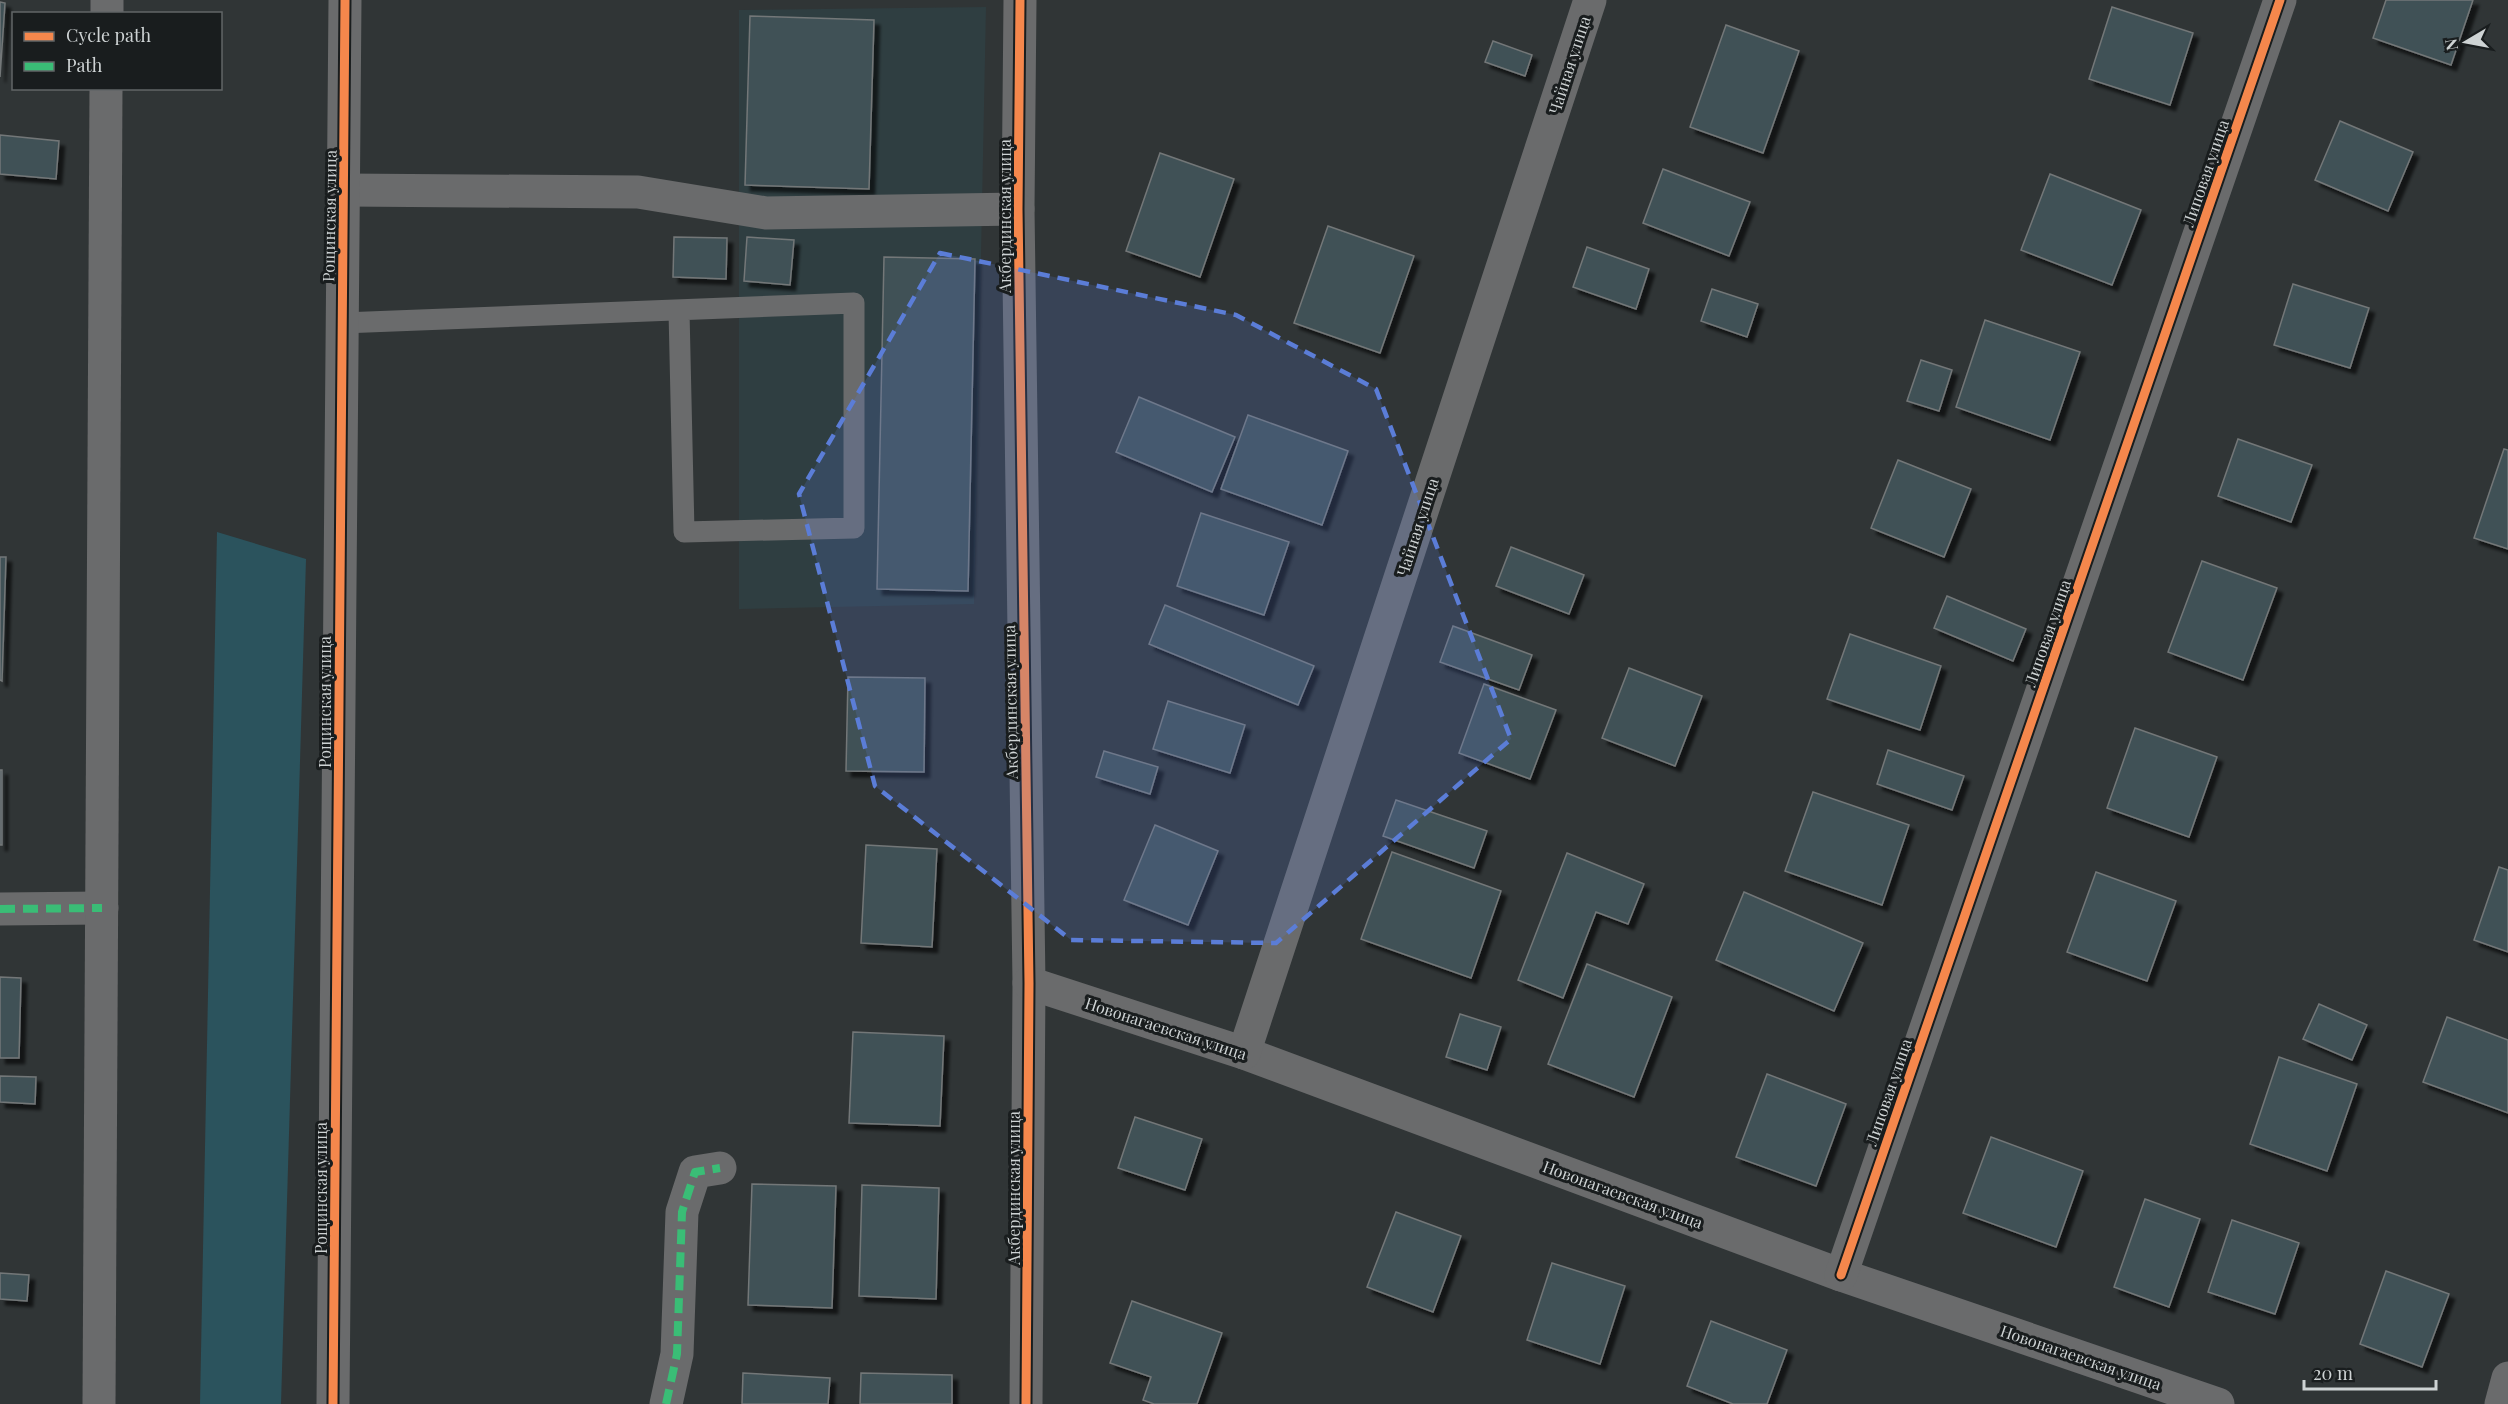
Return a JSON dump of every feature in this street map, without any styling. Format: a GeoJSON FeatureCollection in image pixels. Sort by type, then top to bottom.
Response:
{"type":"FeatureCollection","features":[{"type":"Feature","properties":{"kind":"street","name":"Рощинская улица"},"geometry":{"type":"LineString","coordinates":[[333,1404],[345,0]]}},
{"type":"Feature","properties":{"kind":"street","name":"Акбердинская улица"},"geometry":{"type":"LineString","coordinates":[[1020,0],[1018,210],[1029,983],[1026,1404]]}},
{"type":"Feature","properties":{"kind":"street","name":"Чайная улица"},"geometry":{"type":"LineString","coordinates":[[1244,1053],[1590,0]]}},
{"type":"Feature","properties":{"kind":"street","name":"Липовая улица"},"geometry":{"type":"LineString","coordinates":[[1842,1275],[2280,0]]}},
{"type":"Feature","properties":{"kind":"street"},"geometry":{"type":"LineString","coordinates":[[99,1404],[106,90]]}},
{"type":"Feature","properties":{"kind":"street"},"geometry":{"type":"LineString","coordinates":[[344,190],[638,192],[766,213],[1018,210]]}},
{"type":"Feature","properties":{"kind":"street"},"geometry":{"type":"LineString","coordinates":[[0,909],[102,908]]}},
{"type":"Feature","properties":{"kind":"street","name":"Новонагаевская улица"},"geometry":{"type":"LineString","coordinates":[[1029,983],[1244,1053],[1842,1275],[2218,1404]]}},
{"type":"Feature","properties":{"kind":"street"},"geometry":{"type":"LineString","coordinates":[[666,1404],[677,1354],[682,1212],[695,1173],[720,1168]]}},
{"type":"Feature","properties":{"kind":"street"},"geometry":{"type":"LineString","coordinates":[[2501,1404],[2508,1378]]}},
{"type":"Feature","properties":{"kind":"lane"},"geometry":{"type":"LineString","coordinates":[[342,323],[854,303],[854,528],[684,532],[679,311]]}},
{"type":"Feature","properties":{"kind":"highlighted area"},"geometry":{"type":"Polygon","coordinates":[[[940,253],[1236,315],[1376,389],[1511,739],[1276,943],[1071,940],[875,786],[799,494],[940,253]]]}},
{"type":"Feature","properties":{"kind":"shaded area"},"geometry":{"type":"Polygon","coordinates":[[[986,7],[974,604],[739,609],[739,10],[986,7]]]}},
{"type":"Feature","properties":{"kind":"shaded area"},"geometry":{"type":"Polygon","coordinates":[[[217,532],[306,559],[281,1404],[200,1404],[217,532]]]}},
{"type":"Feature","properties":{"kind":"building"},"geometry":{"type":"Polygon","coordinates":[[[2386,0],[2473,0],[2451,65],[2373,38],[2386,0]]]}},
{"type":"Feature","properties":{"kind":"building"},"geometry":{"type":"Polygon","coordinates":[[[0,2],[5,3],[0,77],[0,2]]]}},
{"type":"Feature","properties":{"kind":"building"},"geometry":{"type":"Polygon","coordinates":[[[2112,7],[2193,33],[2170,105],[2089,79],[2112,7]]]}},
{"type":"Feature","properties":{"kind":"building"},"geometry":{"type":"Polygon","coordinates":[[[750,16],[874,20],[869,189],[745,185],[750,16]]]}},
{"type":"Feature","properties":{"kind":"building"},"geometry":{"type":"Polygon","coordinates":[[[1726,25],[1799,51],[1763,153],[1690,127],[1726,25]]]}},
{"type":"Feature","properties":{"kind":"building"},"geometry":{"type":"Polygon","coordinates":[[[1493,41],[1532,55],[1525,76],[1485,62],[1493,41]]]}},
{"type":"Feature","properties":{"kind":"building"},"geometry":{"type":"Polygon","coordinates":[[[2340,121],[2413,152],[2388,211],[2315,180],[2340,121]]]}},
{"type":"Feature","properties":{"kind":"building"},"geometry":{"type":"Polygon","coordinates":[[[0,135],[59,141],[56,179],[0,174],[0,135]]]}},
{"type":"Feature","properties":{"kind":"building"},"geometry":{"type":"Polygon","coordinates":[[[1160,153],[1234,179],[1200,277],[1126,251],[1160,153]]]}},
{"type":"Feature","properties":{"kind":"building"},"geometry":{"type":"Polygon","coordinates":[[[1663,169],[1750,202],[1729,256],[1643,223],[1663,169]]]}},
{"type":"Feature","properties":{"kind":"building"},"geometry":{"type":"Polygon","coordinates":[[[2050,174],[2141,210],[2112,285],[2021,250],[2050,174]]]}},
{"type":"Feature","properties":{"kind":"building"},"geometry":{"type":"Polygon","coordinates":[[[1328,226],[1414,256],[1380,353],[1294,323],[1328,226]]]}},
{"type":"Feature","properties":{"kind":"building"},"geometry":{"type":"Polygon","coordinates":[[[674,237],[727,238],[726,279],[673,277],[674,237]]]}},
{"type":"Feature","properties":{"kind":"building"},"geometry":{"type":"Polygon","coordinates":[[[747,237],[794,240],[790,285],[744,281],[747,237]]]}},
{"type":"Feature","properties":{"kind":"building"},"geometry":{"type":"Polygon","coordinates":[[[1587,247],[1649,269],[1636,309],[1573,287],[1587,247]]]}},
{"type":"Feature","properties":{"kind":"building"},"geometry":{"type":"Polygon","coordinates":[[[884,257],[975,259],[968,591],[877,589],[884,257]]]}},
{"type":"Feature","properties":{"kind":"building"},"geometry":{"type":"Polygon","coordinates":[[[2293,284],[2369,308],[2350,368],[2274,345],[2293,284]]]}},
{"type":"Feature","properties":{"kind":"building"},"geometry":{"type":"Polygon","coordinates":[[[1712,289],[1758,304],[1747,337],[1701,321],[1712,289]]]}},
{"type":"Feature","properties":{"kind":"building"},"geometry":{"type":"Polygon","coordinates":[[[1985,320],[2080,352],[2050,440],[1956,407],[1985,320]]]}},
{"type":"Feature","properties":{"kind":"building"},"geometry":{"type":"Polygon","coordinates":[[[1921,360],[1952,370],[1939,411],[1907,401],[1921,360]]]}},
{"type":"Feature","properties":{"kind":"building"},"geometry":{"type":"Polygon","coordinates":[[[1139,397],[1235,437],[1212,492],[1116,452],[1139,397]]]}},
{"type":"Feature","properties":{"kind":"building"},"geometry":{"type":"Polygon","coordinates":[[[1248,415],[1348,451],[1322,525],[1221,489],[1248,415]]]}},
{"type":"Feature","properties":{"kind":"building"},"geometry":{"type":"Polygon","coordinates":[[[2238,439],[2312,465],[2291,522],[2218,496],[2238,439]]]}},
{"type":"Feature","properties":{"kind":"building"},"geometry":{"type":"Polygon","coordinates":[[[2504,449],[2508,450],[2508,549],[2474,538],[2504,449]]]}},
{"type":"Feature","properties":{"kind":"building"},"geometry":{"type":"Polygon","coordinates":[[[1898,460],[1971,489],[1944,557],[1871,528],[1898,460]]]}},
{"type":"Feature","properties":{"kind":"building"},"geometry":{"type":"Polygon","coordinates":[[[1201,513],[1289,542],[1264,615],[1177,586],[1201,513]]]}},
{"type":"Feature","properties":{"kind":"building"},"geometry":{"type":"Polygon","coordinates":[[[1511,547],[1584,575],[1569,614],[1496,586],[1511,547]]]}},
{"type":"Feature","properties":{"kind":"building"},"geometry":{"type":"Polygon","coordinates":[[[0,557],[6,557],[2,681],[0,680],[0,557]]]}},
{"type":"Feature","properties":{"kind":"building"},"geometry":{"type":"Polygon","coordinates":[[[2202,561],[2277,588],[2243,680],[2168,652],[2202,561]]]}},
{"type":"Feature","properties":{"kind":"building"},"geometry":{"type":"Polygon","coordinates":[[[1947,596],[2026,629],[2013,661],[1934,628],[1947,596]]]}},
{"type":"Feature","properties":{"kind":"building"},"geometry":{"type":"Polygon","coordinates":[[[1165,605],[1314,666],[1298,705],[1149,644],[1165,605]]]}},
{"type":"Feature","properties":{"kind":"building"},"geometry":{"type":"Polygon","coordinates":[[[1453,626],[1532,655],[1519,690],[1440,662],[1453,626]]]}},
{"type":"Feature","properties":{"kind":"building"},"geometry":{"type":"Polygon","coordinates":[[[1850,634],[1941,666],[1920,730],[1827,699],[1850,634]]]}},
{"type":"Feature","properties":{"kind":"building"},"geometry":{"type":"Polygon","coordinates":[[[1629,668],[1702,696],[1675,766],[1602,738],[1629,668]]]}},
{"type":"Feature","properties":{"kind":"building"},"geometry":{"type":"Polygon","coordinates":[[[848,677],[925,678],[924,772],[846,771],[848,677]]]}},
{"type":"Feature","properties":{"kind":"building"},"geometry":{"type":"Polygon","coordinates":[[[1484,684],[1556,710],[1530,779],[1459,753],[1484,684]]]}},
{"type":"Feature","properties":{"kind":"building"},"geometry":{"type":"Polygon","coordinates":[[[1168,701],[1245,725],[1230,773],[1153,749],[1168,701]]]}},
{"type":"Feature","properties":{"kind":"building"},"geometry":{"type":"Polygon","coordinates":[[[2135,728],[2217,757],[2189,837],[2107,808],[2135,728]]]}},
{"type":"Feature","properties":{"kind":"building"},"geometry":{"type":"Polygon","coordinates":[[[1888,750],[1964,776],[1952,810],[1877,784],[1888,750]]]}},
{"type":"Feature","properties":{"kind":"building"},"geometry":{"type":"Polygon","coordinates":[[[1104,751],[1158,767],[1150,794],[1096,777],[1104,751]]]}},
{"type":"Feature","properties":{"kind":"building"},"geometry":{"type":"Polygon","coordinates":[[[0,770],[2,770],[2,845],[0,845],[0,770]]]}},
{"type":"Feature","properties":{"kind":"building"},"geometry":{"type":"Polygon","coordinates":[[[1813,792],[1909,825],[1882,905],[1785,871],[1813,792]]]}},
{"type":"Feature","properties":{"kind":"building"},"geometry":{"type":"Polygon","coordinates":[[[1396,800],[1487,831],[1474,868],[1383,836],[1396,800]]]}},
{"type":"Feature","properties":{"kind":"building"},"geometry":{"type":"Polygon","coordinates":[[[1155,825],[1218,851],[1188,925],[1124,900],[1155,825]]]}},
{"type":"Feature","properties":{"kind":"building"},"geometry":{"type":"Polygon","coordinates":[[[866,845],[937,849],[932,947],[861,943],[866,845]]]}},
{"type":"Feature","properties":{"kind":"building"},"geometry":{"type":"Polygon","coordinates":[[[1392,852],[1501,891],[1471,978],[1361,939],[1392,852]]]}},
{"type":"Feature","properties":{"kind":"building"},"geometry":{"type":"Polygon","coordinates":[[[1567,853],[1644,884],[1628,924],[1596,912],[1563,998],[1518,980],[1567,853]]]}},
{"type":"Feature","properties":{"kind":"building"},"geometry":{"type":"Polygon","coordinates":[[[2499,867],[2508,870],[2508,952],[2474,940],[2499,867]]]}},
{"type":"Feature","properties":{"kind":"building"},"geometry":{"type":"Polygon","coordinates":[[[2096,872],[2176,901],[2147,981],[2067,952],[2096,872]]]}},
{"type":"Feature","properties":{"kind":"building"},"geometry":{"type":"Polygon","coordinates":[[[1744,892],[1863,943],[1834,1011],[1716,960],[1744,892]]]}},
{"type":"Feature","properties":{"kind":"building"},"geometry":{"type":"Polygon","coordinates":[[[1587,964],[1672,997],[1634,1097],[1548,1064],[1587,964]]]}},
{"type":"Feature","properties":{"kind":"building"},"geometry":{"type":"Polygon","coordinates":[[[0,977],[21,978],[19,1058],[0,1058],[0,977]]]}},
{"type":"Feature","properties":{"kind":"building"},"geometry":{"type":"Polygon","coordinates":[[[2319,1004],[2367,1025],[2352,1060],[2303,1039],[2319,1004]]]}},
{"type":"Feature","properties":{"kind":"building"},"geometry":{"type":"Polygon","coordinates":[[[1460,1014],[1501,1027],[1487,1070],[1446,1057],[1460,1014]]]}},
{"type":"Feature","properties":{"kind":"building"},"geometry":{"type":"Polygon","coordinates":[[[2447,1017],[2508,1040],[2508,1113],[2423,1082],[2447,1017]]]}},
{"type":"Feature","properties":{"kind":"building"},"geometry":{"type":"Polygon","coordinates":[[[853,1032],[944,1036],[940,1126],[849,1123],[853,1032]]]}},
{"type":"Feature","properties":{"kind":"building"},"geometry":{"type":"Polygon","coordinates":[[[2279,1057],[2357,1084],[2327,1171],[2250,1144],[2279,1057]]]}},
{"type":"Feature","properties":{"kind":"building"},"geometry":{"type":"Polygon","coordinates":[[[1767,1074],[1846,1104],[1816,1186],[1736,1157],[1767,1074]]]}},
{"type":"Feature","properties":{"kind":"building"},"geometry":{"type":"Polygon","coordinates":[[[0,1076],[36,1077],[35,1104],[0,1102],[0,1076]]]}},
{"type":"Feature","properties":{"kind":"building"},"geometry":{"type":"Polygon","coordinates":[[[1135,1117],[1202,1139],[1185,1190],[1118,1168],[1135,1117]]]}},
{"type":"Feature","properties":{"kind":"building"},"geometry":{"type":"Polygon","coordinates":[[[1991,1137],[2083,1171],[2056,1247],[1963,1213],[1991,1137]]]}},
{"type":"Feature","properties":{"kind":"building"},"geometry":{"type":"Polygon","coordinates":[[[752,1184],[836,1186],[832,1308],[748,1305],[752,1184]]]}},
{"type":"Feature","properties":{"kind":"building"},"geometry":{"type":"Polygon","coordinates":[[[862,1185],[939,1188],[936,1299],[859,1296],[862,1185]]]}},
{"type":"Feature","properties":{"kind":"building"},"geometry":{"type":"Polygon","coordinates":[[[2145,1199],[2200,1219],[2169,1307],[2114,1287],[2145,1199]]]}},
{"type":"Feature","properties":{"kind":"building"},"geometry":{"type":"Polygon","coordinates":[[[1396,1212],[1461,1236],[1433,1312],[1367,1287],[1396,1212]]]}},
{"type":"Feature","properties":{"kind":"building"},"geometry":{"type":"Polygon","coordinates":[[[2232,1220],[2299,1243],[2275,1314],[2208,1292],[2232,1220]]]}},
{"type":"Feature","properties":{"kind":"building"},"geometry":{"type":"Polygon","coordinates":[[[1552,1263],[1625,1286],[1600,1364],[1527,1340],[1552,1263]]]}},
{"type":"Feature","properties":{"kind":"building"},"geometry":{"type":"Polygon","coordinates":[[[2386,1271],[2449,1294],[2422,1367],[2360,1344],[2386,1271]]]}},
{"type":"Feature","properties":{"kind":"building"},"geometry":{"type":"Polygon","coordinates":[[[0,1273],[29,1275],[27,1301],[0,1299],[0,1273]]]}},
{"type":"Feature","properties":{"kind":"building"},"geometry":{"type":"Polygon","coordinates":[[[1132,1301],[1222,1333],[1197,1404],[1154,1404],[1143,1400],[1151,1377],[1110,1363],[1132,1301]]]}},
{"type":"Feature","properties":{"kind":"building"},"geometry":{"type":"Polygon","coordinates":[[[1711,1321],[1787,1350],[1767,1404],[1733,1404],[1687,1386],[1711,1321]]]}},
{"type":"Feature","properties":{"kind":"building"},"geometry":{"type":"Polygon","coordinates":[[[743,1373],[830,1378],[828,1404],[742,1404],[743,1373]]]}},
{"type":"Feature","properties":{"kind":"building"},"geometry":{"type":"Polygon","coordinates":[[[861,1373],[952,1375],[952,1404],[860,1404],[861,1373]]]}},
{"type":"Feature","properties":{"kind":"marked path"},"geometry":{"type":"LineString","coordinates":[[0,909],[102,908]]}},
{"type":"Feature","properties":{"kind":"marked path"},"geometry":{"type":"LineString","coordinates":[[666,1404],[677,1354],[682,1212],[695,1172],[720,1168]]}},
{"type":"Feature","properties":{"kind":"cycle path"},"geometry":{"type":"LineString","coordinates":[[333,1404],[345,0]]}},
{"type":"Feature","properties":{"kind":"cycle path"},"geometry":{"type":"LineString","coordinates":[[1020,0],[1018,209],[1029,983],[1026,1404]]}},
{"type":"Feature","properties":{"kind":"cycle path"},"geometry":{"type":"LineString","coordinates":[[1841,1275],[2280,0]]}}]}
